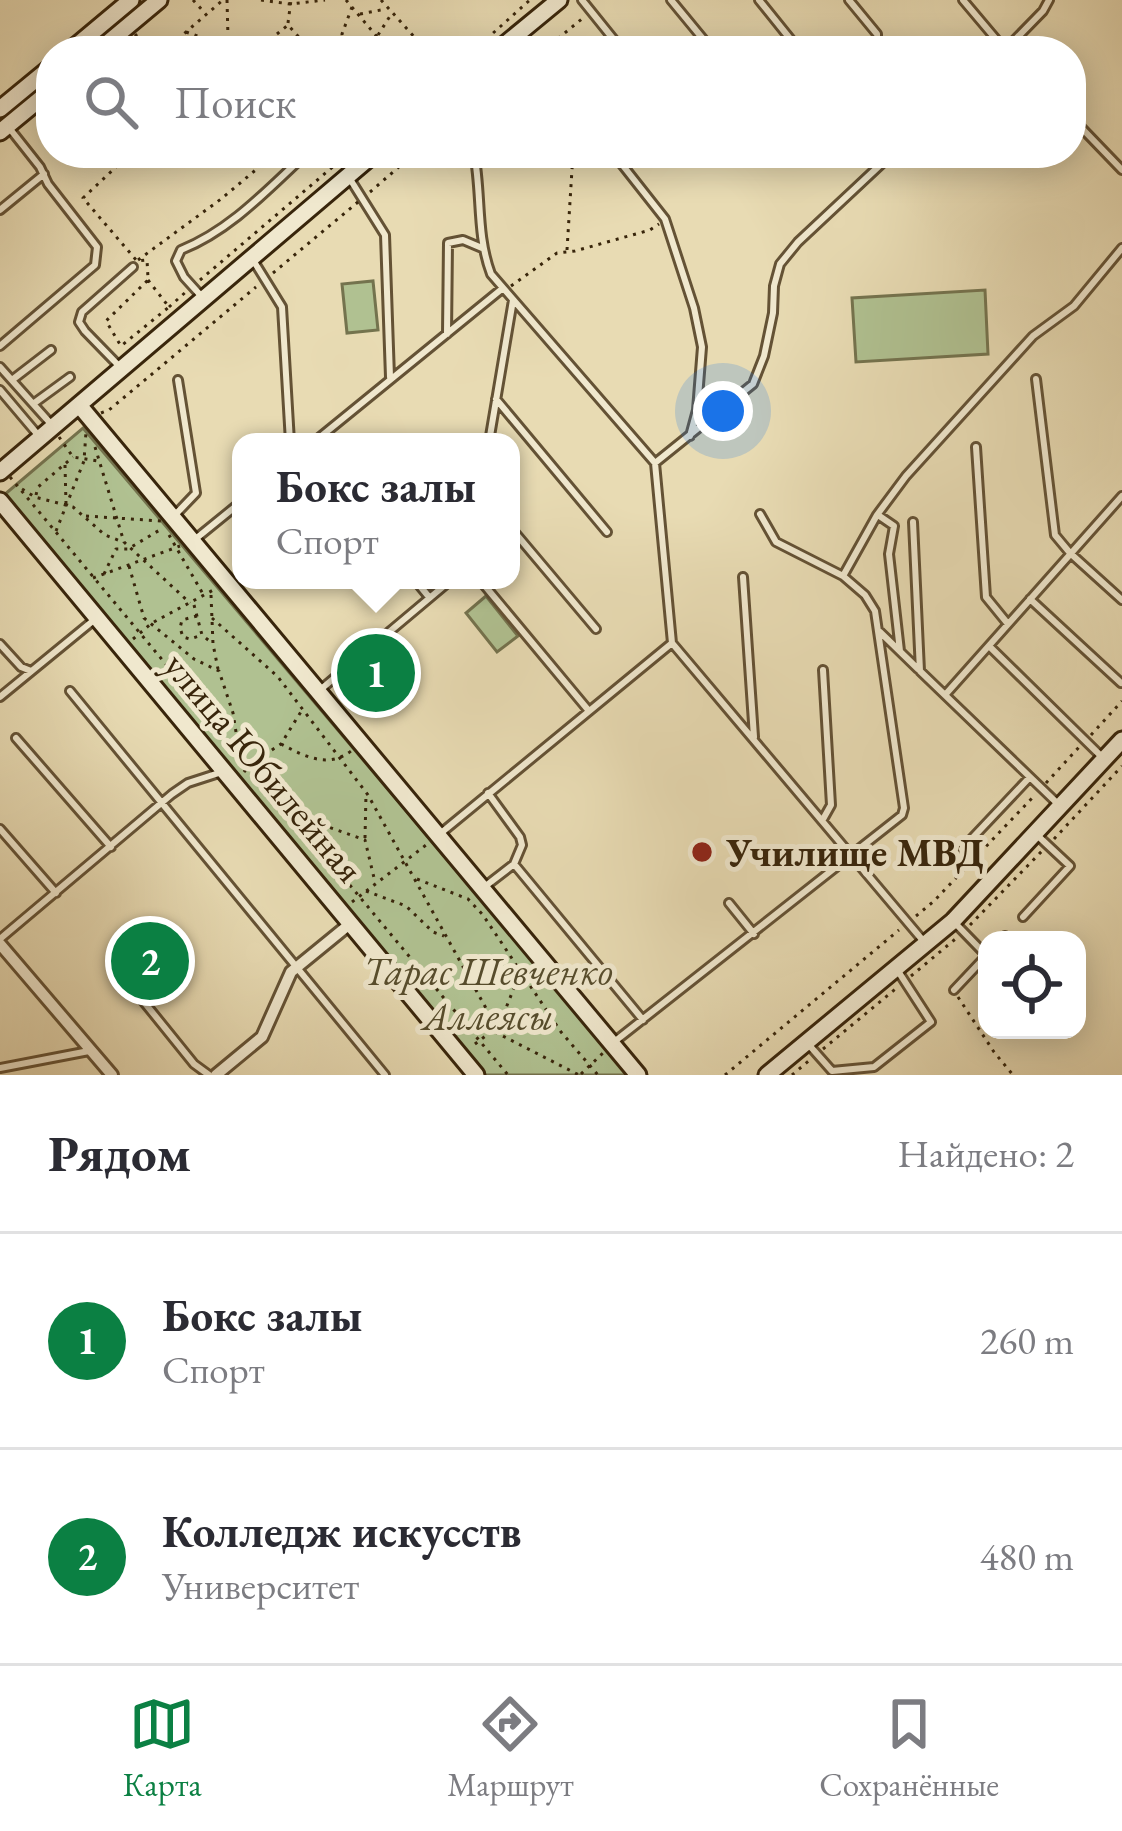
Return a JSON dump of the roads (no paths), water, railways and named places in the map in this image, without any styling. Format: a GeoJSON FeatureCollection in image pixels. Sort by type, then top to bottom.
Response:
{"type":"FeatureCollection","features":[{"type":"Feature","properties":{"kind":"street"},"geometry":{"type":"LineString","coordinates":[[88,36],[131,0]]}},
{"type":"Feature","properties":{"kind":"street"},"geometry":{"type":"LineString","coordinates":[[116,36],[159,0]]}},
{"type":"Feature","properties":{"kind":"street"},"geometry":{"type":"LineString","coordinates":[[516,36],[559,0]]}},
{"type":"Feature","properties":{"kind":"street"},"geometry":{"type":"LineString","coordinates":[[3,122],[36,84]]}},
{"type":"Feature","properties":{"kind":"street"},"geometry":{"type":"LineString","coordinates":[[3,122],[36,100]]}},
{"type":"Feature","properties":{"kind":"street"},"geometry":{"type":"LineString","coordinates":[[5,474],[52,431],[84,420],[123,369],[357,168]]}},
{"type":"Feature","properties":{"kind":"street"},"geometry":{"type":"LineString","coordinates":[[84,420],[166,522],[193,541],[232,588]]}},
{"type":"Feature","properties":{"kind":"street","name":"улица Юбилейная"},"geometry":{"type":"LineString","coordinates":[[0,502],[467,1068]]}},
{"type":"Feature","properties":{"kind":"street"},"geometry":{"type":"LineString","coordinates":[[232,589],[638,1075]]}},
{"type":"Feature","properties":{"kind":"street"},"geometry":{"type":"LineString","coordinates":[[767,1075],[952,921],[1122,740]]}},
{"type":"Feature","properties":{"kind":"street"},"geometry":{"type":"LineString","coordinates":[[213,1075],[262,1037],[291,972],[346,917]]}},
{"type":"Feature","properties":{"kind":"street"},"geometry":{"type":"LineString","coordinates":[[0,942],[112,1075]]}},
{"type":"Feature","properties":{"kind":"lane"},"geometry":{"type":"LineString","coordinates":[[581,0],[611,36]]}},
{"type":"Feature","properties":{"kind":"lane"},"geometry":{"type":"LineString","coordinates":[[671,0],[701,36]]}},
{"type":"Feature","properties":{"kind":"lane"},"geometry":{"type":"LineString","coordinates":[[759,0],[788,36]]}},
{"type":"Feature","properties":{"kind":"lane"},"geometry":{"type":"LineString","coordinates":[[850,0],[877,36]]}},
{"type":"Feature","properties":{"kind":"lane"},"geometry":{"type":"LineString","coordinates":[[963,0],[993,36]]}},
{"type":"Feature","properties":{"kind":"lane"},"geometry":{"type":"LineString","coordinates":[[1019,36],[1049,0]]}},
{"type":"Feature","properties":{"kind":"lane"},"geometry":{"type":"LineString","coordinates":[[3,122],[36,164]]}},
{"type":"Feature","properties":{"kind":"lane"},"geometry":{"type":"LineString","coordinates":[[1086,133],[1122,170]]}},
{"type":"Feature","properties":{"kind":"lane"},"geometry":{"type":"LineString","coordinates":[[0,346],[94,265],[97,257],[98,247],[39,168]]}},
{"type":"Feature","properties":{"kind":"lane"},"geometry":{"type":"LineString","coordinates":[[205,300],[176,261],[181,250],[204,241],[235,219],[291,168]]}},
{"type":"Feature","properties":{"kind":"lane"},"geometry":{"type":"LineString","coordinates":[[476,168],[482,248],[491,274],[655,463],[672,643],[926,943]]}},
{"type":"Feature","properties":{"kind":"lane"},"geometry":{"type":"LineString","coordinates":[[626,168],[665,219],[694,308],[701,346],[697,410],[690,436]]}},
{"type":"Feature","properties":{"kind":"lane"},"geometry":{"type":"LineString","coordinates":[[655,463],[753,384],[764,356],[780,264],[877,168]]}},
{"type":"Feature","properties":{"kind":"lane"},"geometry":{"type":"LineString","coordinates":[[0,210],[44,174]]}},
{"type":"Feature","properties":{"kind":"lane"},"geometry":{"type":"LineString","coordinates":[[348,176],[385,236],[390,380]]}},
{"type":"Feature","properties":{"kind":"lane"},"geometry":{"type":"LineString","coordinates":[[447,334],[448,243],[463,240],[482,248]]}},
{"type":"Feature","properties":{"kind":"lane"},"geometry":{"type":"LineString","coordinates":[[843,577],[878,514],[906,476],[1020,350],[1074,306],[1122,248]]}},
{"type":"Feature","properties":{"kind":"lane"},"geometry":{"type":"LineString","coordinates":[[251,257],[282,307],[289,433]]}},
{"type":"Feature","properties":{"kind":"lane"},"geometry":{"type":"LineString","coordinates":[[123,369],[79,322],[82,312],[135,264]]}},
{"type":"Feature","properties":{"kind":"lane"},"geometry":{"type":"LineString","coordinates":[[325,433],[503,288]]}},
{"type":"Feature","properties":{"kind":"lane"},"geometry":{"type":"LineString","coordinates":[[490,433],[513,300]]}},
{"type":"Feature","properties":{"kind":"lane"},"geometry":{"type":"LineString","coordinates":[[12,380],[51,350]]}},
{"type":"Feature","properties":{"kind":"lane"},"geometry":{"type":"LineString","coordinates":[[0,367],[52,431]]}},
{"type":"Feature","properties":{"kind":"lane"},"geometry":{"type":"LineString","coordinates":[[33,404],[70,376]]}},
{"type":"Feature","properties":{"kind":"lane"},"geometry":{"type":"LineString","coordinates":[[166,522],[196,493],[178,380]]}},
{"type":"Feature","properties":{"kind":"lane"},"geometry":{"type":"LineString","coordinates":[[1036,380],[1055,536],[1122,600]]}},
{"type":"Feature","properties":{"kind":"lane"},"geometry":{"type":"LineString","coordinates":[[0,390],[52,431]]}},
{"type":"Feature","properties":{"kind":"lane"},"geometry":{"type":"LineString","coordinates":[[496,399],[607,532]]}},
{"type":"Feature","properties":{"kind":"lane"},"geometry":{"type":"LineString","coordinates":[[976,447],[986,597],[1007,624]]}},
{"type":"Feature","properties":{"kind":"lane"},"geometry":{"type":"LineString","coordinates":[[945,695],[1122,496]]}},
{"type":"Feature","properties":{"kind":"lane"},"geometry":{"type":"LineString","coordinates":[[193,541],[232,509]]}},
{"type":"Feature","properties":{"kind":"lane"},"geometry":{"type":"LineString","coordinates":[[612,1044],[902,815],[904,808],[875,611],[865,595],[843,577],[776,542],[760,514]]}},
{"type":"Feature","properties":{"kind":"lane"},"geometry":{"type":"LineString","coordinates":[[878,514],[894,526],[889,554],[900,651]]}},
{"type":"Feature","properties":{"kind":"lane"},"geometry":{"type":"LineString","coordinates":[[913,522],[920,671]]}},
{"type":"Feature","properties":{"kind":"lane"},"geometry":{"type":"LineString","coordinates":[[520,539],[596,629]]}},
{"type":"Feature","properties":{"kind":"lane"},"geometry":{"type":"LineString","coordinates":[[743,577],[754,740]]}},
{"type":"Feature","properties":{"kind":"lane"},"geometry":{"type":"LineString","coordinates":[[423,589],[429,597]]}},
{"type":"Feature","properties":{"kind":"lane"},"geometry":{"type":"LineString","coordinates":[[318,692],[439,589]]}},
{"type":"Feature","properties":{"kind":"lane"},"geometry":{"type":"LineString","coordinates":[[488,589],[590,711]]}},
{"type":"Feature","properties":{"kind":"lane"},"geometry":{"type":"LineString","coordinates":[[1030,599],[1121,683]]}},
{"type":"Feature","properties":{"kind":"lane"},"geometry":{"type":"LineString","coordinates":[[0,698],[97,617]]}},
{"type":"Feature","properties":{"kind":"lane"},"geometry":{"type":"LineString","coordinates":[[880,632],[1061,806]]}},
{"type":"Feature","properties":{"kind":"lane"},"geometry":{"type":"LineString","coordinates":[[438,836],[672,643]]}},
{"type":"Feature","properties":{"kind":"lane"},"geometry":{"type":"LineString","coordinates":[[0,644],[21,668],[31,671]]}},
{"type":"Feature","properties":{"kind":"lane"},"geometry":{"type":"LineString","coordinates":[[989,646],[1104,759]]}},
{"type":"Feature","properties":{"kind":"lane"},"geometry":{"type":"LineString","coordinates":[[822,821],[831,805],[823,670]]}},
{"type":"Feature","properties":{"kind":"lane"},"geometry":{"type":"LineString","coordinates":[[70,691],[385,1075]]}},
{"type":"Feature","properties":{"kind":"lane"},"geometry":{"type":"LineString","coordinates":[[16,738],[111,847]]}},
{"type":"Feature","properties":{"kind":"lane"},"geometry":{"type":"LineString","coordinates":[[0,942],[188,783],[230,777]]}},
{"type":"Feature","properties":{"kind":"lane"},"geometry":{"type":"LineString","coordinates":[[962,849],[1030,777]]}},
{"type":"Feature","properties":{"kind":"lane"},"geometry":{"type":"LineString","coordinates":[[482,889],[514,864],[522,845],[488,793]]}},
{"type":"Feature","properties":{"kind":"lane"},"geometry":{"type":"LineString","coordinates":[[0,830],[56,893]]}},
{"type":"Feature","properties":{"kind":"lane"},"geometry":{"type":"LineString","coordinates":[[1023,916],[1070,866],[1036,834]]}},
{"type":"Feature","properties":{"kind":"lane"},"geometry":{"type":"LineString","coordinates":[[514,864],[643,1020]]}},
{"type":"Feature","properties":{"kind":"lane"},"geometry":{"type":"LineString","coordinates":[[729,903],[754,934]]}},
{"type":"Feature","properties":{"kind":"lane"},"geometry":{"type":"LineString","coordinates":[[952,921],[978,946]]}},
{"type":"Feature","properties":{"kind":"lane"},"geometry":{"type":"LineString","coordinates":[[954,990],[978,965]]}},
{"type":"Feature","properties":{"kind":"lane"},"geometry":{"type":"LineString","coordinates":[[806,1042],[832,1071],[874,1067],[931,1022],[896,968]]}},
{"type":"Feature","properties":{"kind":"lane"},"geometry":{"type":"LineString","coordinates":[[128,981],[194,1064],[213,1075]]}},
{"type":"Feature","properties":{"kind":"lane"},"geometry":{"type":"LineString","coordinates":[[0,1068],[89,1051]]}},
{"type":"Feature","properties":{"kind":"lane"},"geometry":{"type":"LineString","coordinates":[[25,1063],[34,1075]]}},
{"type":"Feature","properties":{"kind":"place","name":"Бокс залы"},"geometry":{"type":"Point","coordinates":[376,673]}},
{"type":"Feature","properties":{"kind":"place","name":"Училище МВД"},"geometry":{"type":"Point","coordinates":[702,852]}},
{"type":"Feature","properties":{"kind":"place","name":"Колледж искусств"},"geometry":{"type":"Point","coordinates":[150,961]}},
{"type":"Feature","properties":{"kind":"park label","name":"Тарас Шевченко Аллеясы"},"geometry":{"type":"Point","coordinates":[488,992]}}]}
